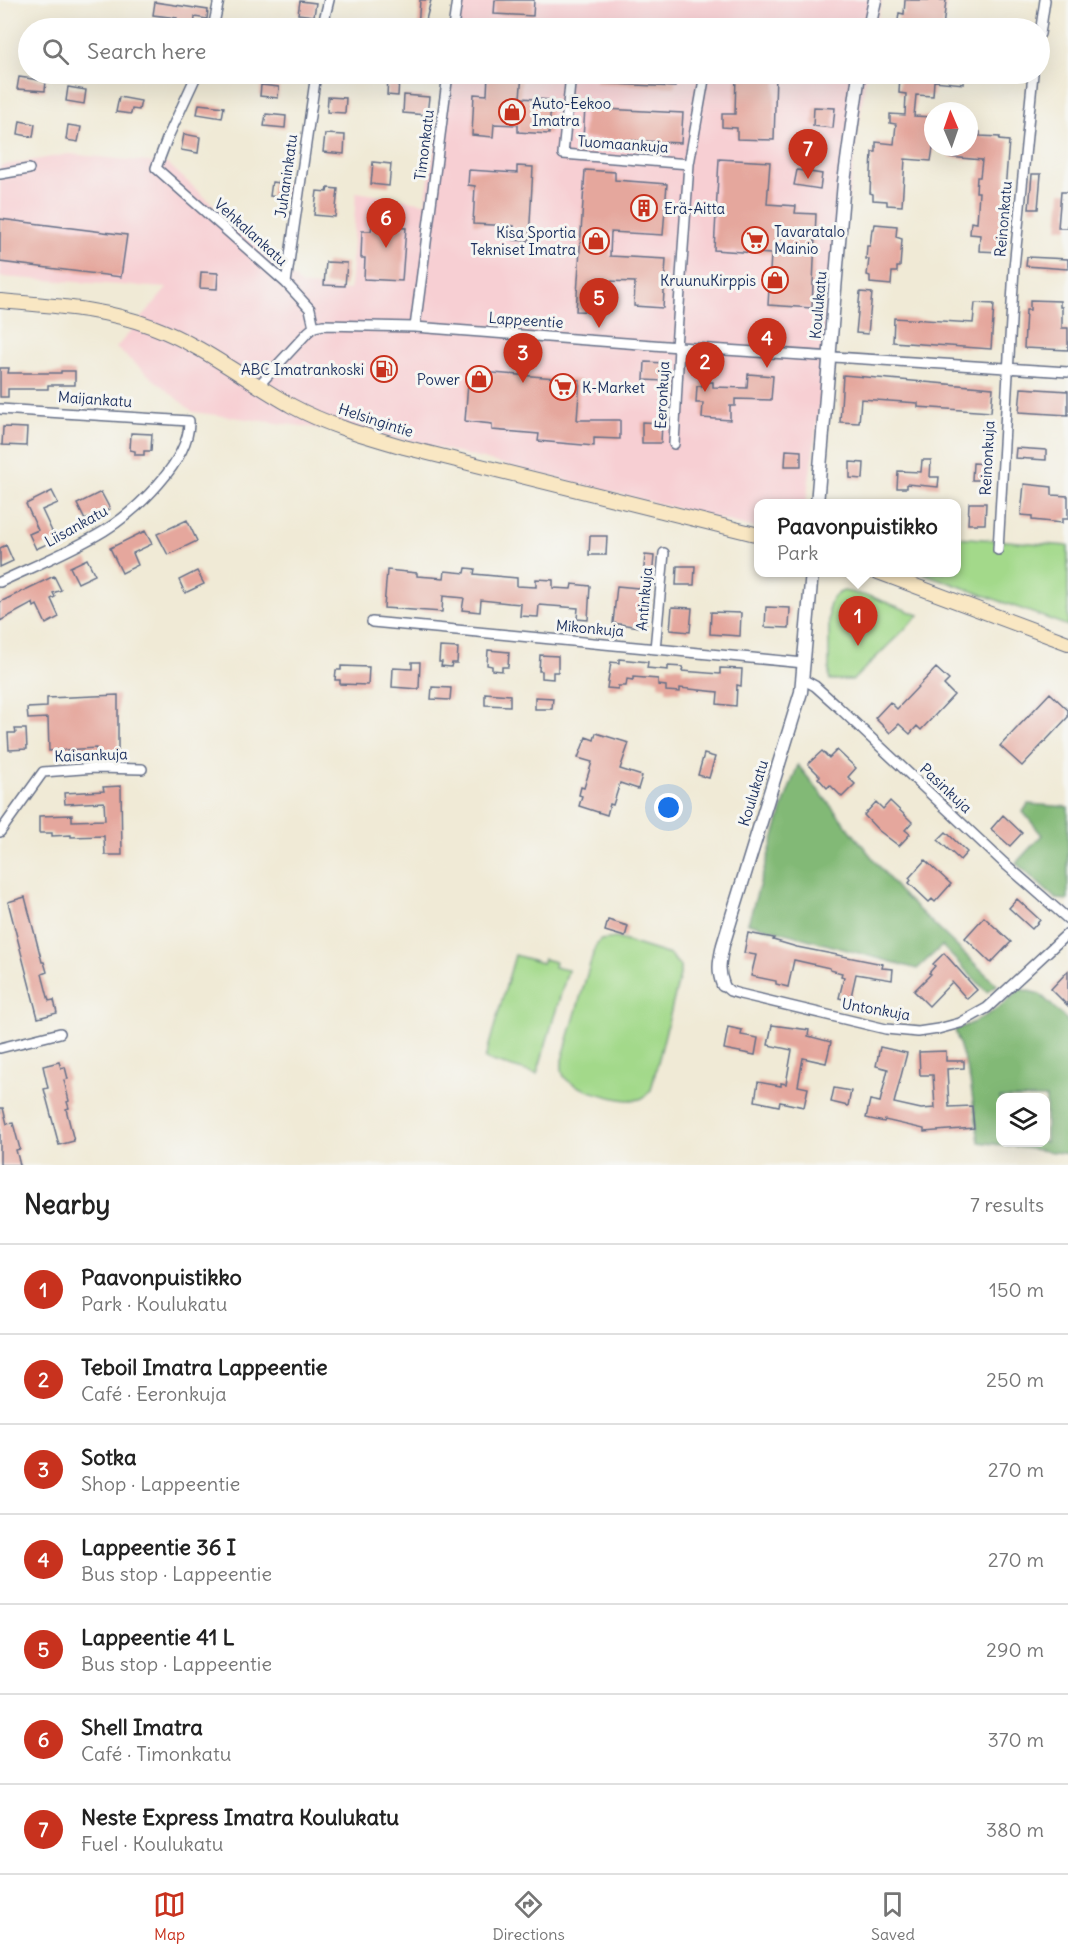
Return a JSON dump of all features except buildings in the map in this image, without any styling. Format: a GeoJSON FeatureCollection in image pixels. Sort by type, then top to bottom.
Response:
{"type":"FeatureCollection","features":[{"type":"Feature","properties":{"kind":"main road","name":"Helsingintie"},"geometry":{"type":"LineString","coordinates":[[0,301],[98,310],[126,317],[190,344],[292,406],[319,419],[404,447],[754,534]]}},
{"type":"Feature","properties":{"kind":"main road"},"geometry":{"type":"LineString","coordinates":[[889,577],[1068,643]]}},
{"type":"Feature","properties":{"kind":"street"},"geometry":{"type":"LineString","coordinates":[[215,18],[219,0]]}},
{"type":"Feature","properties":{"kind":"street"},"geometry":{"type":"LineString","coordinates":[[324,18],[329,0]]}},
{"type":"Feature","properties":{"kind":"street"},"geometry":{"type":"LineString","coordinates":[[454,18],[457,0]]}},
{"type":"Feature","properties":{"kind":"street"},"geometry":{"type":"LineString","coordinates":[[871,18],[875,0]]}},
{"type":"Feature","properties":{"kind":"street"},"geometry":{"type":"LineString","coordinates":[[1042,18],[1045,0]]}},
{"type":"Feature","properties":{"kind":"street","name":"Vehkalankatu"},"geometry":{"type":"LineString","coordinates":[[192,84],[166,139],[156,168],[286,283],[310,309],[314,327]]}},
{"type":"Feature","properties":{"kind":"street","name":"Juhaninkatu"},"geometry":{"type":"LineString","coordinates":[[286,283],[315,84]]}},
{"type":"Feature","properties":{"kind":"street","name":"Timonkatu"},"geometry":{"type":"LineString","coordinates":[[415,327],[447,84]]}},
{"type":"Feature","properties":{"kind":"street","name":"Tuomaankuja"},"geometry":{"type":"LineString","coordinates":[[570,84],[563,154],[689,164]]}},
{"type":"Feature","properties":{"kind":"street","name":"Tuomaankuja"},"geometry":{"type":"LineString","coordinates":[[678,347],[689,164],[703,84]]}},
{"type":"Feature","properties":{"kind":"street","name":"Koulukatu"},"geometry":{"type":"LineString","coordinates":[[817,499],[844,182],[859,84]]}},
{"type":"Feature","properties":{"kind":"street","name":"Reinonkatu"},"geometry":{"type":"LineString","coordinates":[[1007,368],[1021,178],[1032,84]]}},
{"type":"Feature","properties":{"kind":"street"},"geometry":{"type":"LineString","coordinates":[[0,174],[29,169]]}},
{"type":"Feature","properties":{"kind":"street","name":"Lappeentie"},"geometry":{"type":"LineString","coordinates":[[314,327],[323,325],[415,327],[678,347],[1068,372]]}},
{"type":"Feature","properties":{"kind":"street"},"geometry":{"type":"LineString","coordinates":[[259,385],[314,327]]}},
{"type":"Feature","properties":{"kind":"street","name":"Eeronkuja"},"geometry":{"type":"LineString","coordinates":[[674,444],[678,347]]}},
{"type":"Feature","properties":{"kind":"street","name":"Reinonkuja"},"geometry":{"type":"LineString","coordinates":[[998,550],[1007,368]]}},
{"type":"Feature","properties":{"kind":"street","name":"Maijankatu"},"geometry":{"type":"LineString","coordinates":[[0,409],[189,421]]}},
{"type":"Feature","properties":{"kind":"street","name":"Liisankatu"},"geometry":{"type":"LineString","coordinates":[[0,582],[104,531],[133,510],[170,470],[184,445],[189,421]]}},
{"type":"Feature","properties":{"kind":"street","name":"Antinkuja"},"geometry":{"type":"LineString","coordinates":[[655,649],[664,553]]}},
{"type":"Feature","properties":{"kind":"street","name":"Koulukatu"},"geometry":{"type":"LineString","coordinates":[[723,985],[719,974],[719,963],[723,945],[804,680],[812,577]]}},
{"type":"Feature","properties":{"kind":"street","name":"Mikonkuja"},"geometry":{"type":"LineString","coordinates":[[372,622],[804,663]]}},
{"type":"Feature","properties":{"kind":"street","name":"Pasinkuja"},"geometry":{"type":"LineString","coordinates":[[804,680],[815,686],[835,704],[1004,863],[1068,919]]}},
{"type":"Feature","properties":{"kind":"street","name":"Kaisankuja"},"geometry":{"type":"LineString","coordinates":[[0,832],[43,772],[95,768],[142,769]]}},
{"type":"Feature","properties":{"kind":"street","name":"Untonkuja"},"geometry":{"type":"LineString","coordinates":[[723,985],[730,991],[740,994],[886,1029],[918,1032],[938,1029],[960,1023],[987,1008],[1068,933]]}},
{"type":"Feature","properties":{"kind":"street"},"geometry":{"type":"LineString","coordinates":[[0,1048],[60,1034]]}},
{"type":"Feature","properties":{"kind":"shaded area"},"geometry":{"type":"Polygon","coordinates":[[[460,0],[882,0],[878,18],[457,18],[460,0]]]}},
{"type":"Feature","properties":{"kind":"shaded area"},"geometry":{"type":"Polygon","coordinates":[[[445,84],[865,84],[807,499],[754,499],[754,528],[403,439],[193,412],[116,348],[167,288],[0,277],[0,166],[69,154],[168,164],[302,285],[350,290],[356,192],[425,203],[445,84]]]}},
{"type":"Feature","properties":{"kind":"green space"},"geometry":{"type":"Polygon","coordinates":[[[961,537],[1068,546],[1068,626],[934,577],[961,577],[961,537]]]}},
{"type":"Feature","properties":{"kind":"green space"},"geometry":{"type":"Polygon","coordinates":[[[844,591],[872,597],[919,615],[853,680],[830,680],[829,607],[834,596],[844,591]]]}},
{"type":"Feature","properties":{"kind":"green space"},"geometry":{"type":"Polygon","coordinates":[[[798,765],[899,891],[997,985],[987,992],[942,946],[917,969],[748,923],[785,800],[798,765]]]}},
{"type":"Feature","properties":{"kind":"green space"},"geometry":{"type":"Polygon","coordinates":[[[1028,804],[1068,807],[1068,900],[1056,899],[1016,863],[1042,835],[1023,812],[1028,804]]]}},
{"type":"Feature","properties":{"kind":"green space"},"geometry":{"type":"Polygon","coordinates":[[[616,938],[670,955],[680,966],[680,975],[651,1090],[643,1098],[633,1100],[613,1098],[580,1087],[566,1079],[562,1070],[562,1060],[595,947],[600,940],[616,938]]]}},
{"type":"Feature","properties":{"kind":"green space"},"geometry":{"type":"Polygon","coordinates":[[[515,955],[542,963],[544,959],[555,962],[554,967],[568,970],[537,1074],[485,1059],[515,955]]]}},
{"type":"Feature","properties":{"kind":"green space"},"geometry":{"type":"Polygon","coordinates":[[[1020,989],[1040,994],[1068,1021],[1068,1154],[1016,1147],[1050,1147],[1050,1093],[996,1093],[996,1144],[979,1142],[970,1080],[955,1030],[998,1008],[1020,989]]]}},
{"type":"Feature","properties":{"kind":"place","name":"Auto-Eekoo Imatra"},"geometry":{"type":"Point","coordinates":[512,112]}},
{"type":"Feature","properties":{"kind":"place","name":"Neste Express Imatra Koulukatu"},"geometry":{"type":"Point","coordinates":[808,179]}},
{"type":"Feature","properties":{"kind":"place","name":"Erä-Aitta"},"geometry":{"type":"Point","coordinates":[644,208]}},
{"type":"Feature","properties":{"kind":"place","name":"Tavaratalo Mainio"},"geometry":{"type":"Point","coordinates":[755,240]}},
{"type":"Feature","properties":{"kind":"place","name":"Kisa Sportia Tekniset Imatra"},"geometry":{"type":"Point","coordinates":[596,241]}},
{"type":"Feature","properties":{"kind":"place","name":"Shell Imatra"},"geometry":{"type":"Point","coordinates":[386,248]}},
{"type":"Feature","properties":{"kind":"place","name":"KruunuKirppis"},"geometry":{"type":"Point","coordinates":[775,280]}},
{"type":"Feature","properties":{"kind":"place","name":"Lappeentie 41 L"},"geometry":{"type":"Point","coordinates":[599,328]}},
{"type":"Feature","properties":{"kind":"place","name":"Lappeentie 36 I"},"geometry":{"type":"Point","coordinates":[767,368]}},
{"type":"Feature","properties":{"kind":"place","name":"ABC Imatrankoski"},"geometry":{"type":"Point","coordinates":[384,369]}},
{"type":"Feature","properties":{"kind":"place","name":"Power"},"geometry":{"type":"Point","coordinates":[479,379]}},
{"type":"Feature","properties":{"kind":"place","name":"Sotka"},"geometry":{"type":"Point","coordinates":[523,383]}},
{"type":"Feature","properties":{"kind":"place","name":"K-Market"},"geometry":{"type":"Point","coordinates":[563,387]}},
{"type":"Feature","properties":{"kind":"place","name":"Teboil Imatra Lappeentie"},"geometry":{"type":"Point","coordinates":[705,392]}},
{"type":"Feature","properties":{"kind":"place","name":"Paavonpuistikko"},"geometry":{"type":"Point","coordinates":[858,646]}}]}
